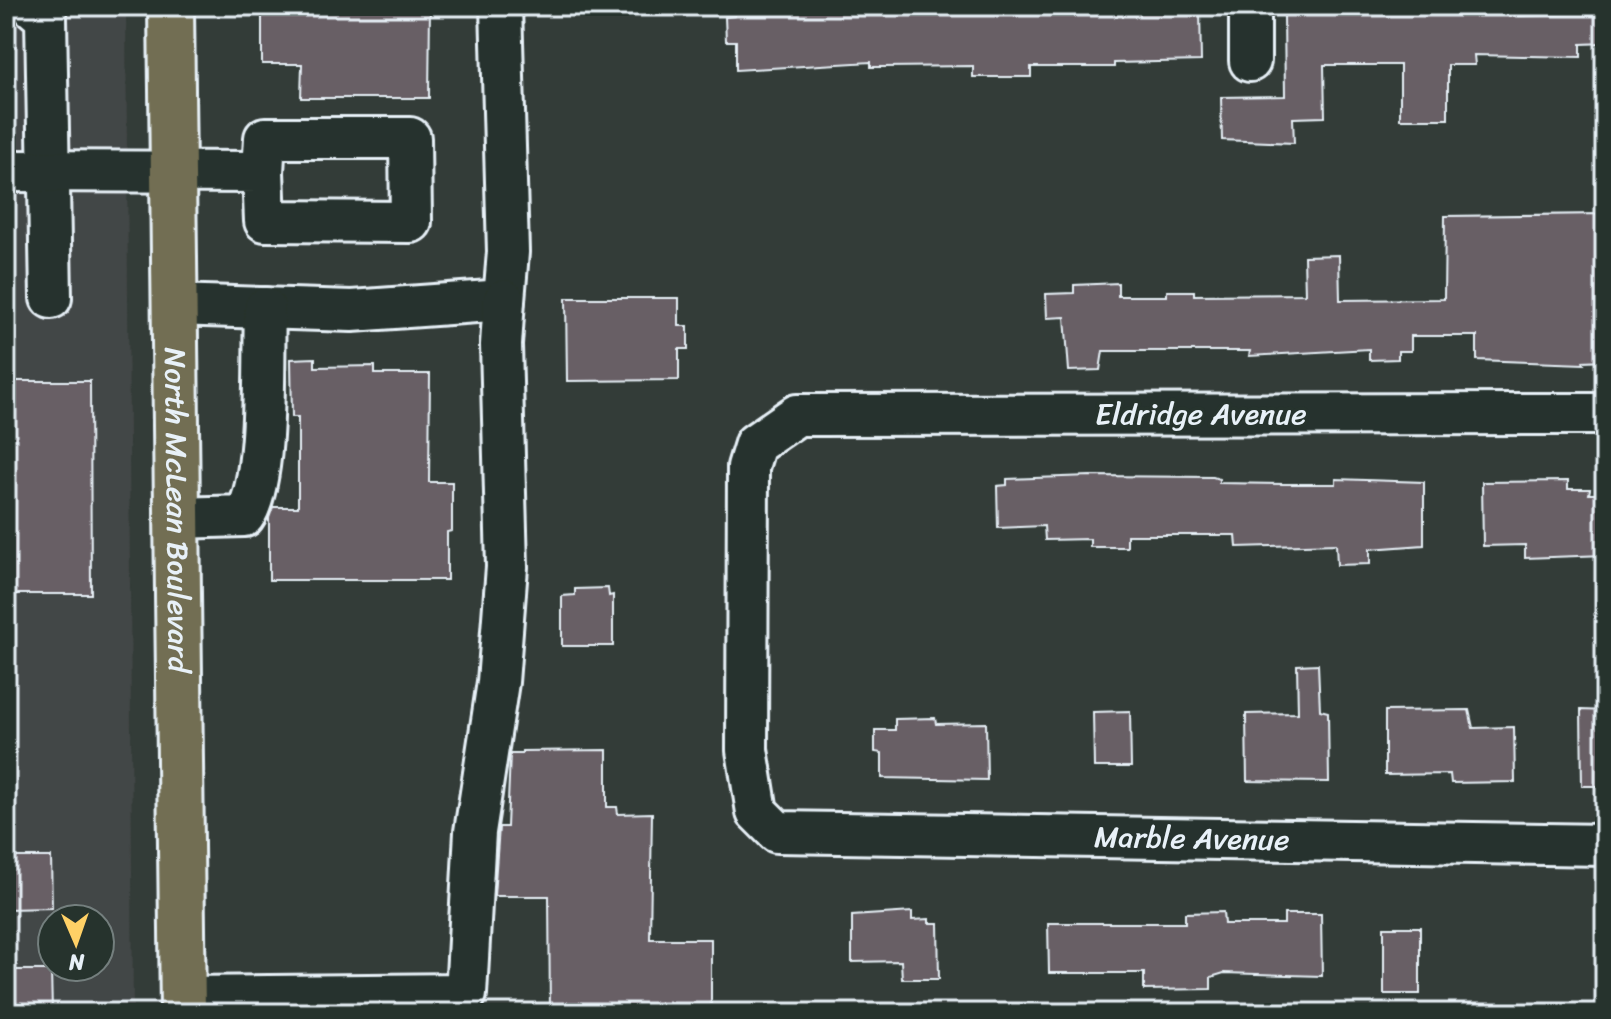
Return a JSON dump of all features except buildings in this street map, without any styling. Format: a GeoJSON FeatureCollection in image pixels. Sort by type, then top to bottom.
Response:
{"type":"FeatureCollection","features":[{"type":"Feature","properties":{"kind":"main road","name":"North McLean Boulevard"},"geometry":{"type":"LineString","coordinates":[[171,6],[183,1005]]}},
{"type":"Feature","properties":{"kind":"street"},"geometry":{"type":"LineString","coordinates":[[32,6],[46,18],[51,298]]}},
{"type":"Feature","properties":{"kind":"street"},"geometry":{"type":"LineString","coordinates":[[183,1005],[466,994],[475,832],[498,682],[507,567],[501,345],[508,252],[501,6]]}},
{"type":"Feature","properties":{"kind":"street"},"geometry":{"type":"LineString","coordinates":[[1250,6],[1250,61]]}},
{"type":"Feature","properties":{"kind":"street"},"geometry":{"type":"LineString","coordinates":[[6,171],[263,172]]}},
{"type":"Feature","properties":{"kind":"street"},"geometry":{"type":"LineString","coordinates":[[174,305],[352,311],[504,300]]}},
{"type":"Feature","properties":{"kind":"street"},"geometry":{"type":"LineString","coordinates":[[177,518],[244,516],[254,502],[259,466],[265,308]]}},
{"type":"Feature","properties":{"kind":"street","name":"Eldridge Avenue"},"geometry":{"type":"LineString","coordinates":[[777,832],[757,812],[747,750],[748,467],[755,444],[797,415],[1605,414]]}},
{"type":"Feature","properties":{"kind":"street","name":"Marble Avenue"},"geometry":{"type":"LineString","coordinates":[[777,832],[1605,845]]}},
{"type":"Feature","properties":{"kind":"shaded area"},"geometry":{"type":"Polygon","coordinates":[[[6,6],[126,6],[133,1013],[6,1013],[6,6]]]}}]}
